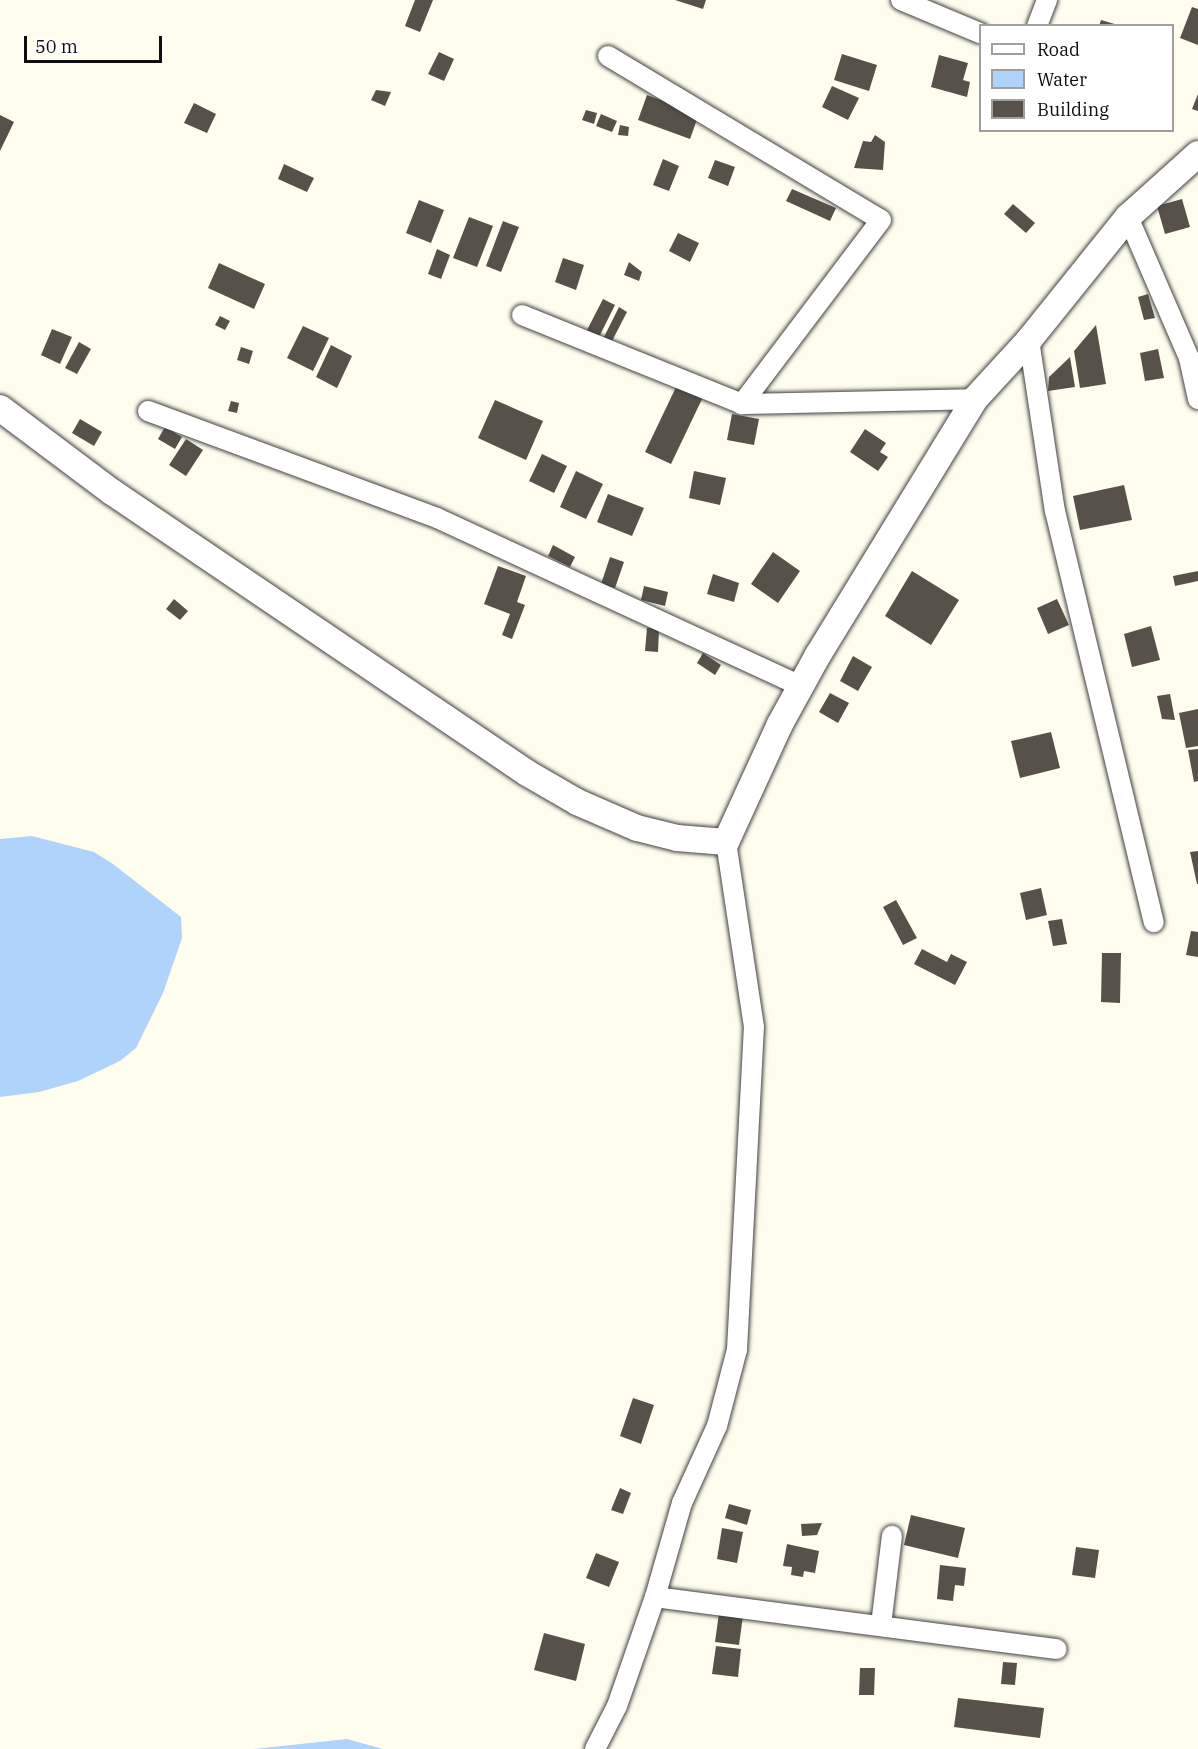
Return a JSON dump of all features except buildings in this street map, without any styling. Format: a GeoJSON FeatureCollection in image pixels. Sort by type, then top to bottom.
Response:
{"type":"FeatureCollection","features":[{"type":"Feature","properties":{"kind":"street"},"geometry":{"type":"LineString","coordinates":[[901,0],[979,32]]}},
{"type":"Feature","properties":{"kind":"street"},"geometry":{"type":"LineString","coordinates":[[1037,24],[1047,0]]}},
{"type":"Feature","properties":{"kind":"street"},"geometry":{"type":"LineString","coordinates":[[608,56],[881,220],[742,404]]}},
{"type":"Feature","properties":{"kind":"street"},"geometry":{"type":"LineString","coordinates":[[595,1749],[617,1706],[655,1597],[682,1503],[717,1426],[737,1350],[754,1049],[726,842],[801,686],[975,399],[1029,340],[1128,217],[1198,154]]}},
{"type":"Feature","properties":{"kind":"street"},"geometry":{"type":"LineString","coordinates":[[1128,217],[1189,358],[1198,399]]}},
{"type":"Feature","properties":{"kind":"street"},"geometry":{"type":"LineString","coordinates":[[522,315],[742,404],[975,399]]}},
{"type":"Feature","properties":{"kind":"street"},"geometry":{"type":"LineString","coordinates":[[1029,340],[1055,511],[1154,922]]}},
{"type":"Feature","properties":{"kind":"street"},"geometry":{"type":"LineString","coordinates":[[0,408],[112,492],[528,774],[577,802],[637,828],[677,838],[726,842]]}},
{"type":"Feature","properties":{"kind":"street"},"geometry":{"type":"LineString","coordinates":[[148,411],[437,518],[801,686]]}},
{"type":"Feature","properties":{"kind":"street"},"geometry":{"type":"LineString","coordinates":[[881,1625],[892,1536]]}},
{"type":"Feature","properties":{"kind":"street"},"geometry":{"type":"LineString","coordinates":[[655,1597],[1057,1649]]}},
{"type":"Feature","properties":{"kind":"water"},"geometry":{"type":"Polygon","coordinates":[[[32,836],[94,852],[113,864],[181,917],[182,938],[163,993],[136,1048],[120,1061],[78,1081],[39,1092],[0,1097],[0,839],[32,836]]]}},
{"type":"Feature","properties":{"kind":"water"},"geometry":{"type":"Polygon","coordinates":[[[347,1739],[383,1749],[253,1749],[347,1739]]]}}]}
